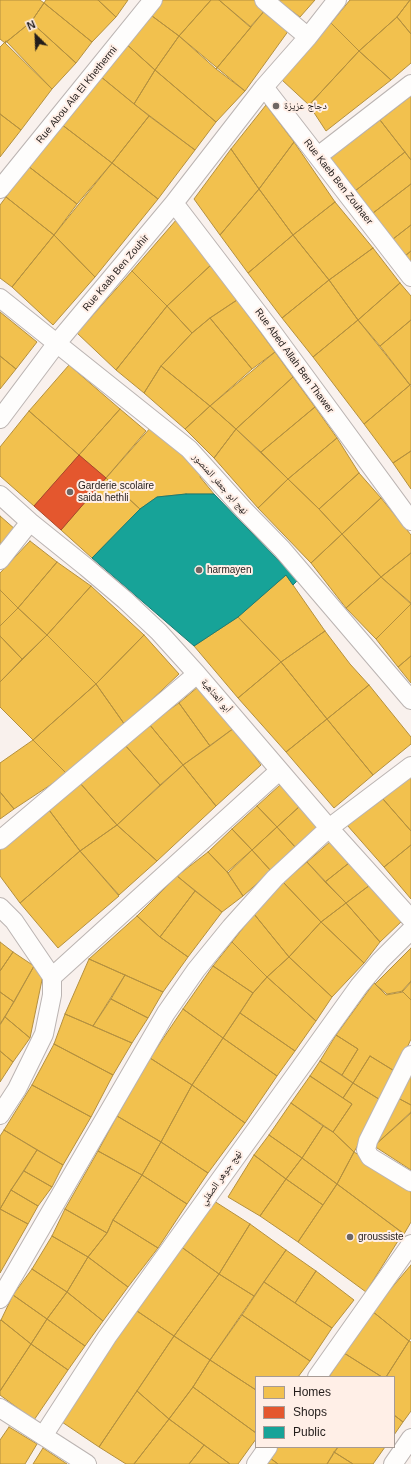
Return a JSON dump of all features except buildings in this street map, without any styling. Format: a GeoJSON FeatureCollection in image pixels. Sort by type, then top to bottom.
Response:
{"type":"FeatureCollection","features":[{"type":"Feature","properties":{"kind":"street","name":"Rue Abou Ala El Khethermi"},"geometry":{"type":"LineString","coordinates":[[1,186],[153,0]]}},
{"type":"Feature","properties":{"kind":"street"},"geometry":{"type":"LineString","coordinates":[[264,0],[308,37]]}},
{"type":"Feature","properties":{"kind":"street"},"geometry":{"type":"LineString","coordinates":[[264,87],[308,37],[337,0]]}},
{"type":"Feature","properties":{"kind":"street"},"geometry":{"type":"LineString","coordinates":[[318,156],[411,84]]}},
{"type":"Feature","properties":{"kind":"street","name":"Rue Kaeb Ben Zouhaer"},"geometry":{"type":"LineString","coordinates":[[264,87],[411,277]]}},
{"type":"Feature","properties":{"kind":"street","name":"Rue Kaab Ben Zouhir"},"geometry":{"type":"LineString","coordinates":[[0,419],[58,343],[174,203],[264,87]]}},
{"type":"Feature","properties":{"kind":"street","name":"Rue Abed Allah Ben Thawer"},"geometry":{"type":"LineString","coordinates":[[174,203],[268,326],[411,521]]}},
{"type":"Feature","properties":{"kind":"street","name":"نهج ابو جعفر المنصور"},"geometry":{"type":"LineString","coordinates":[[0,298],[189,449],[244,510],[282,549],[411,700]]}},
{"type":"Feature","properties":{"kind":"street","name":"أبو العتاهية"},"geometry":{"type":"LineString","coordinates":[[0,495],[30,522],[125,600],[159,632],[329,828],[411,919]]}},
{"type":"Feature","properties":{"kind":"street"},"geometry":{"type":"LineString","coordinates":[[0,560],[30,522]]}},
{"type":"Feature","properties":{"kind":"street"},"geometry":{"type":"LineString","coordinates":[[0,840],[196,674]]}},
{"type":"Feature","properties":{"kind":"street"},"geometry":{"type":"LineString","coordinates":[[0,1299],[166,1013],[196,970],[231,927],[275,878],[329,828],[411,766]]}},
{"type":"Feature","properties":{"kind":"street"},"geometry":{"type":"LineString","coordinates":[[52,977],[279,771]]}},
{"type":"Feature","properties":{"kind":"street"},"geometry":{"type":"LineString","coordinates":[[0,907],[14,921],[52,977],[52,995],[44,1034],[17,1089],[0,1115]]}},
{"type":"Feature","properties":{"kind":"street","name":"نهج جوهر الصقلي"},"geometry":{"type":"LineString","coordinates":[[43,1436],[107,1336],[350,998],[380,961],[411,930]]}},
{"type":"Feature","properties":{"kind":"street"},"geometry":{"type":"LineString","coordinates":[[411,1055],[368,1141],[366,1150],[370,1157],[411,1182]]}},
{"type":"Feature","properties":{"kind":"street"},"geometry":{"type":"LineString","coordinates":[[318,1376],[411,1244]]}},
{"type":"Feature","properties":{"kind":"street"},"geometry":{"type":"LineString","coordinates":[[0,1408],[87,1464]]}},
{"type":"Feature","properties":{"kind":"street"},"geometry":{"type":"LineString","coordinates":[[394,1464],[411,1438]]}},
{"type":"Feature","properties":{"kind":"street"},"geometry":{"type":"LineString","coordinates":[[256,1464],[267,1448]]}},
{"type":"Feature","properties":{"kind":"place","name":"دجاج عزيزة"},"geometry":{"type":"Point","coordinates":[276,106]}},
{"type":"Feature","properties":{"kind":"place","name":"Garderie scolaire saida hethli"},"geometry":{"type":"Point","coordinates":[70,492]}},
{"type":"Feature","properties":{"kind":"place","name":"harmayen"},"geometry":{"type":"Point","coordinates":[199,570]}},
{"type":"Feature","properties":{"kind":"place","name":"groussiste"},"geometry":{"type":"Point","coordinates":[350,1237]}}]}
